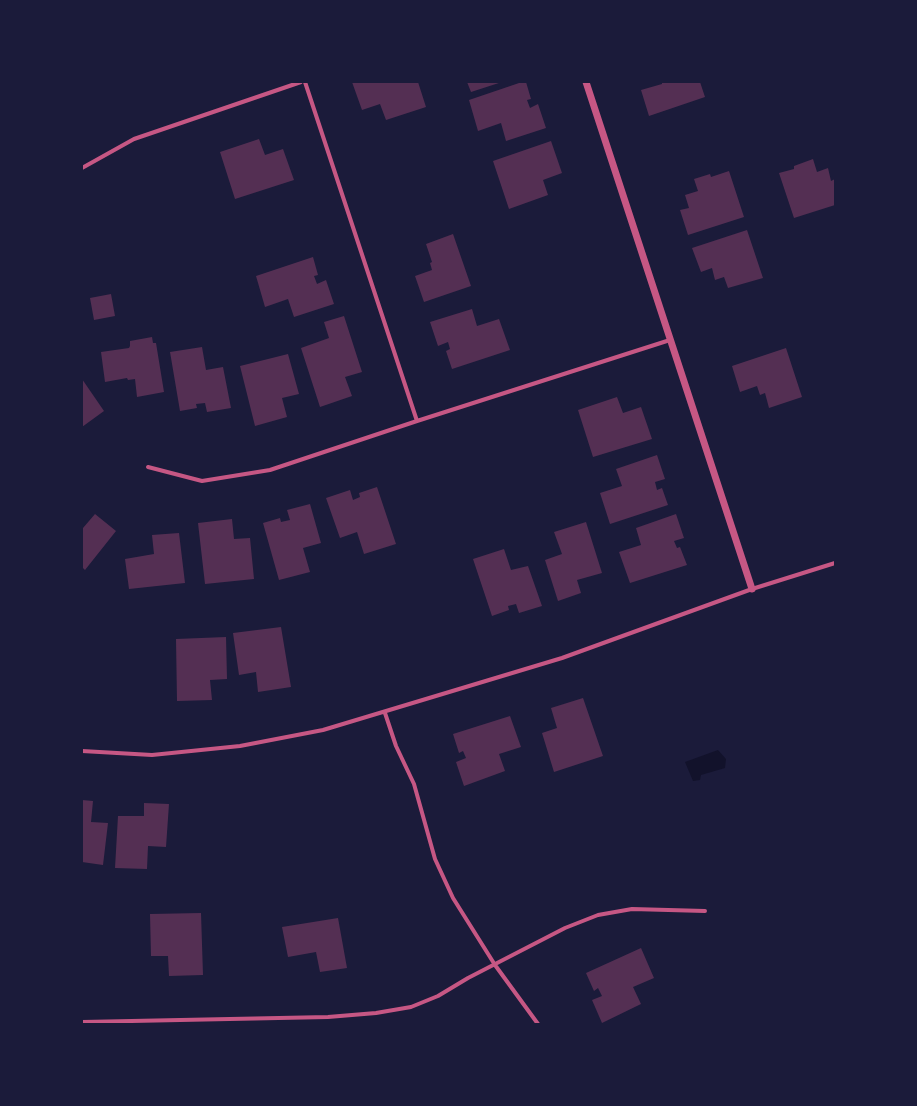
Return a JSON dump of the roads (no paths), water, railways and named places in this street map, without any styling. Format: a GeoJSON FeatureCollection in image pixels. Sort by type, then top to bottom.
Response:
{"type":"FeatureCollection","features":[{"type":"Feature","properties":{"kind":"street"},"geometry":{"type":"LineString","coordinates":[[82,168],[134,139],[301,82]]}},
{"type":"Feature","properties":{"kind":"street"},"geometry":{"type":"LineString","coordinates":[[305,82],[417,421]]}},
{"type":"Feature","properties":{"kind":"street"},"geometry":{"type":"LineString","coordinates":[[586,82],[752,589]]}},
{"type":"Feature","properties":{"kind":"street"},"geometry":{"type":"LineString","coordinates":[[148,467],[202,481],[270,470],[670,340]]}},
{"type":"Feature","properties":{"kind":"street"},"geometry":{"type":"LineString","coordinates":[[82,751],[152,755],[240,746],[323,730],[385,713],[562,658],[752,589],[835,563]]}},
{"type":"Feature","properties":{"kind":"street"},"geometry":{"type":"LineString","coordinates":[[385,713],[396,746],[414,784],[436,859],[453,898],[495,965],[538,1024]]}},
{"type":"Feature","properties":{"kind":"street"},"geometry":{"type":"LineString","coordinates":[[82,1022],[356,1015],[411,1007],[438,996],[565,928],[598,915],[632,909],[705,911]]}},
{"type":"Feature","properties":{"kind":"street"},"geometry":{"type":"LineString","coordinates":[[282,1018],[282,1024]]}}]}
